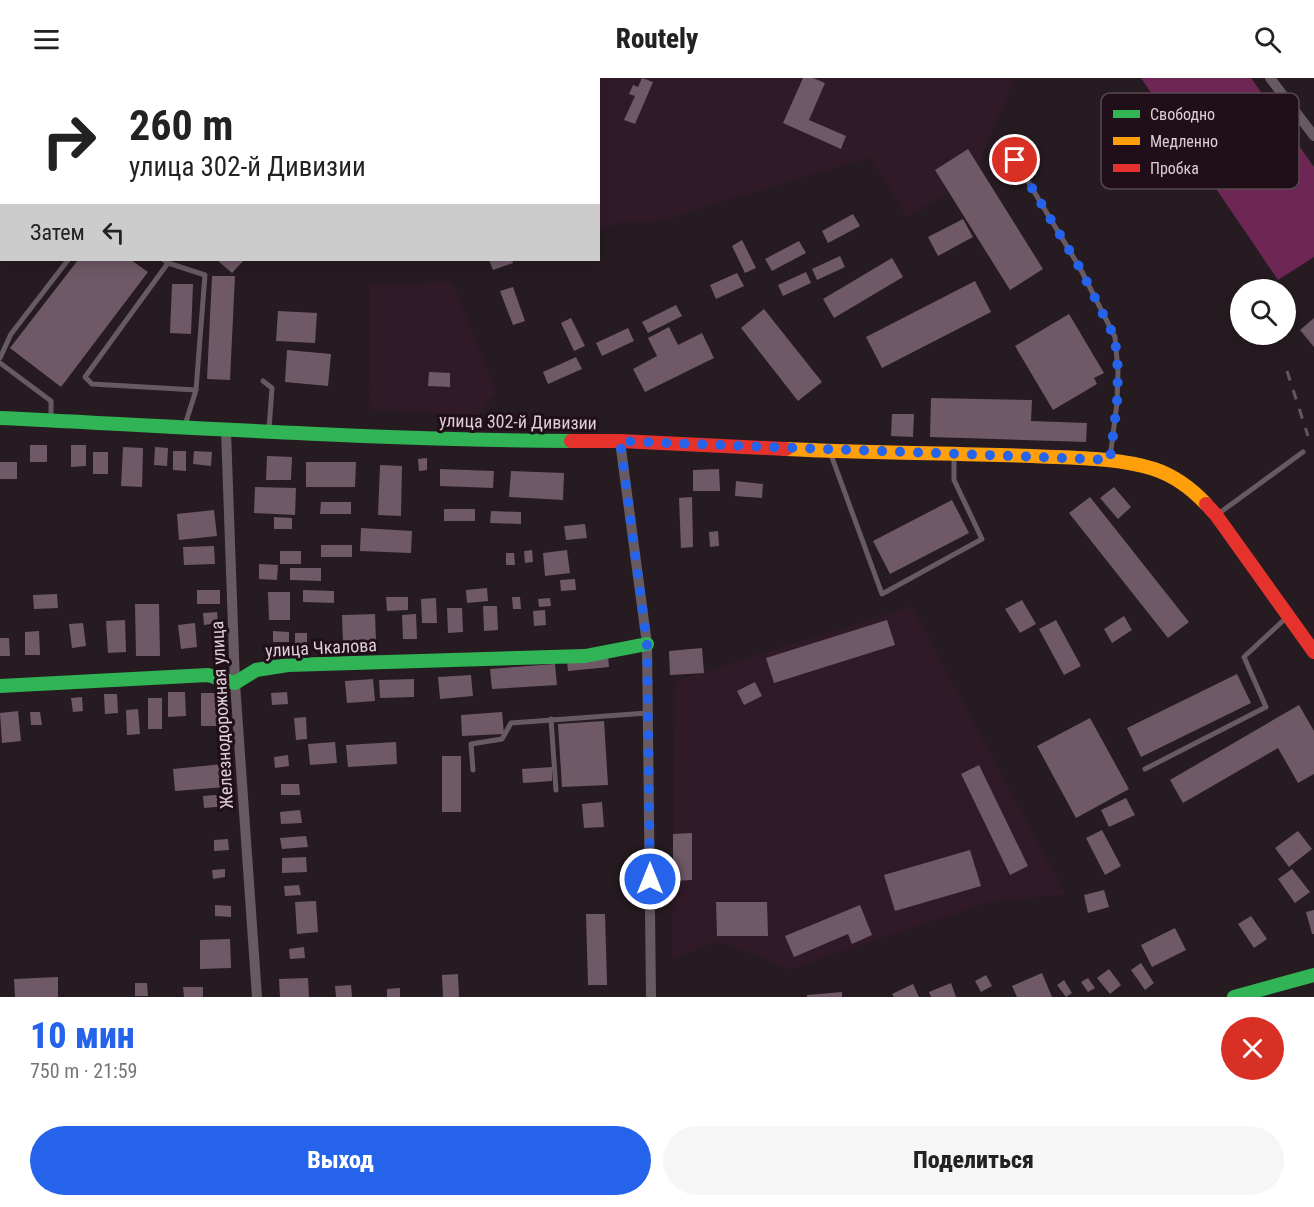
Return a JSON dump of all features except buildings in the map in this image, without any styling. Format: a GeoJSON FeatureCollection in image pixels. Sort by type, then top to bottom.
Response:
{"type":"FeatureCollection","features":[{"type":"Feature","properties":{"kind":"street"},"geometry":{"type":"LineString","coordinates":[[1270,78],[1281,93]]}},
{"type":"Feature","properties":{"kind":"street"},"geometry":{"type":"LineString","coordinates":[[1299,116],[1314,136]]}},
{"type":"Feature","properties":{"kind":"street","name":"улица 302-й Дивизии"},"geometry":{"type":"LineString","coordinates":[[0,418],[225,431],[449,440],[620,441],[830,451],[954,453],[1110,460],[1149,468],[1177,479],[1199,496],[1216,515],[1314,652]]}},
{"type":"Feature","properties":{"kind":"street","name":"Железнодорожная улица"},"geometry":{"type":"LineString","coordinates":[[225,431],[235,683],[257,997]]}},
{"type":"Feature","properties":{"kind":"street"},"geometry":{"type":"LineString","coordinates":[[620,441],[647,644],[651,997]]}},
{"type":"Feature","properties":{"kind":"street","name":"улица Чкалова"},"geometry":{"type":"LineString","coordinates":[[235,683],[256,670],[288,665],[585,656],[647,644]]}},
{"type":"Feature","properties":{"kind":"street"},"geometry":{"type":"LineString","coordinates":[[0,686],[208,675],[235,683]]}},
{"type":"Feature","properties":{"kind":"street"},"geometry":{"type":"LineString","coordinates":[[1234,997],[1314,975]]}},
{"type":"Feature","properties":{"kind":"lane"},"geometry":{"type":"LineString","coordinates":[[1015,160],[1080,268],[1115,338],[1118,371],[1117,403],[1110,460]]}},
{"type":"Feature","properties":{"kind":"lane"},"geometry":{"type":"LineString","coordinates":[[0,358],[11,334],[67,261]]}},
{"type":"Feature","properties":{"kind":"lane"},"geometry":{"type":"LineString","coordinates":[[184,427],[196,390],[205,275],[166,261],[85,377],[92,384],[196,390]]}},
{"type":"Feature","properties":{"kind":"lane"},"geometry":{"type":"LineString","coordinates":[[0,363],[51,401],[50,421]]}},
{"type":"Feature","properties":{"kind":"lane"},"geometry":{"type":"LineString","coordinates":[[263,381],[272,388],[269,431]]}},
{"type":"Feature","properties":{"kind":"lane"},"geometry":{"type":"LineString","coordinates":[[830,451],[882,594],[982,539],[954,480],[954,453]]}},
{"type":"Feature","properties":{"kind":"lane"},"geometry":{"type":"LineString","coordinates":[[1216,515],[1303,452]]}},
{"type":"Feature","properties":{"kind":"lane"},"geometry":{"type":"LineString","coordinates":[[1145,769],[1266,707],[1244,657],[1288,616]]}},
{"type":"Feature","properties":{"kind":"lane"},"geometry":{"type":"LineString","coordinates":[[473,770],[471,744],[502,739],[512,723],[649,713]]}},
{"type":"Feature","properties":{"kind":"lane"},"geometry":{"type":"LineString","coordinates":[[551,719],[556,790]]}},
{"type":"Feature","properties":{"kind":"shaded area"},"geometry":{"type":"Polygon","coordinates":[[[600,78],[1015,78],[978,166],[968,149],[935,169],[949,192],[907,217],[870,157],[652,223],[622,222],[600,232],[600,78]]]}},
{"type":"Feature","properties":{"kind":"shaded area"},"geometry":{"type":"Polygon","coordinates":[[[1141,78],[1251,78],[1262,93],[1151,93],[1141,78]]]}},
{"type":"Feature","properties":{"kind":"shaded area"},"geometry":{"type":"Polygon","coordinates":[[[1299,146],[1314,167],[1314,257],[1277,279],[1216,189],[1299,189],[1299,146]]]}},
{"type":"Feature","properties":{"kind":"shaded area"},"geometry":{"type":"Polygon","coordinates":[[[452,282],[496,392],[479,415],[369,409],[370,285],[452,282]]]}},
{"type":"Feature","properties":{"kind":"shaded area"},"geometry":{"type":"Polygon","coordinates":[[[912,607],[1065,894],[990,902],[790,969],[718,941],[672,959],[675,681],[912,607]]]}},
{"type":"Feature","properties":{"kind":"railway"},"geometry":{"type":"LineString","coordinates":[[1287,371],[1308,436]]}},
{"type":"Feature","properties":{"kind":"traffic: fast"},"geometry":{"type":"LineString","coordinates":[[0,418],[356,436],[571,441]]}},
{"type":"Feature","properties":{"kind":"traffic: fast"},"geometry":{"type":"LineString","coordinates":[[0,686],[208,675],[235,683],[256,670],[288,665],[585,656],[647,644]]}},
{"type":"Feature","properties":{"kind":"traffic: fast"},"geometry":{"type":"LineString","coordinates":[[1234,997],[1314,975]]}},
{"type":"Feature","properties":{"kind":"traffic: slow"},"geometry":{"type":"LineString","coordinates":[[786,449],[1109,460],[1139,465],[1169,475],[1206,504]]}},
{"type":"Feature","properties":{"kind":"traffic: jam"},"geometry":{"type":"LineString","coordinates":[[571,441],[620,441],[786,449]]}},
{"type":"Feature","properties":{"kind":"traffic: jam"},"geometry":{"type":"LineString","coordinates":[[1206,504],[1314,652]]}},
{"type":"Feature","properties":{"kind":"route"},"geometry":{"type":"LineString","coordinates":[[650,879],[647,644],[620,441],[830,451],[954,453],[1110,460],[1117,403],[1118,371],[1115,338],[1080,268],[1015,160]]}}]}
